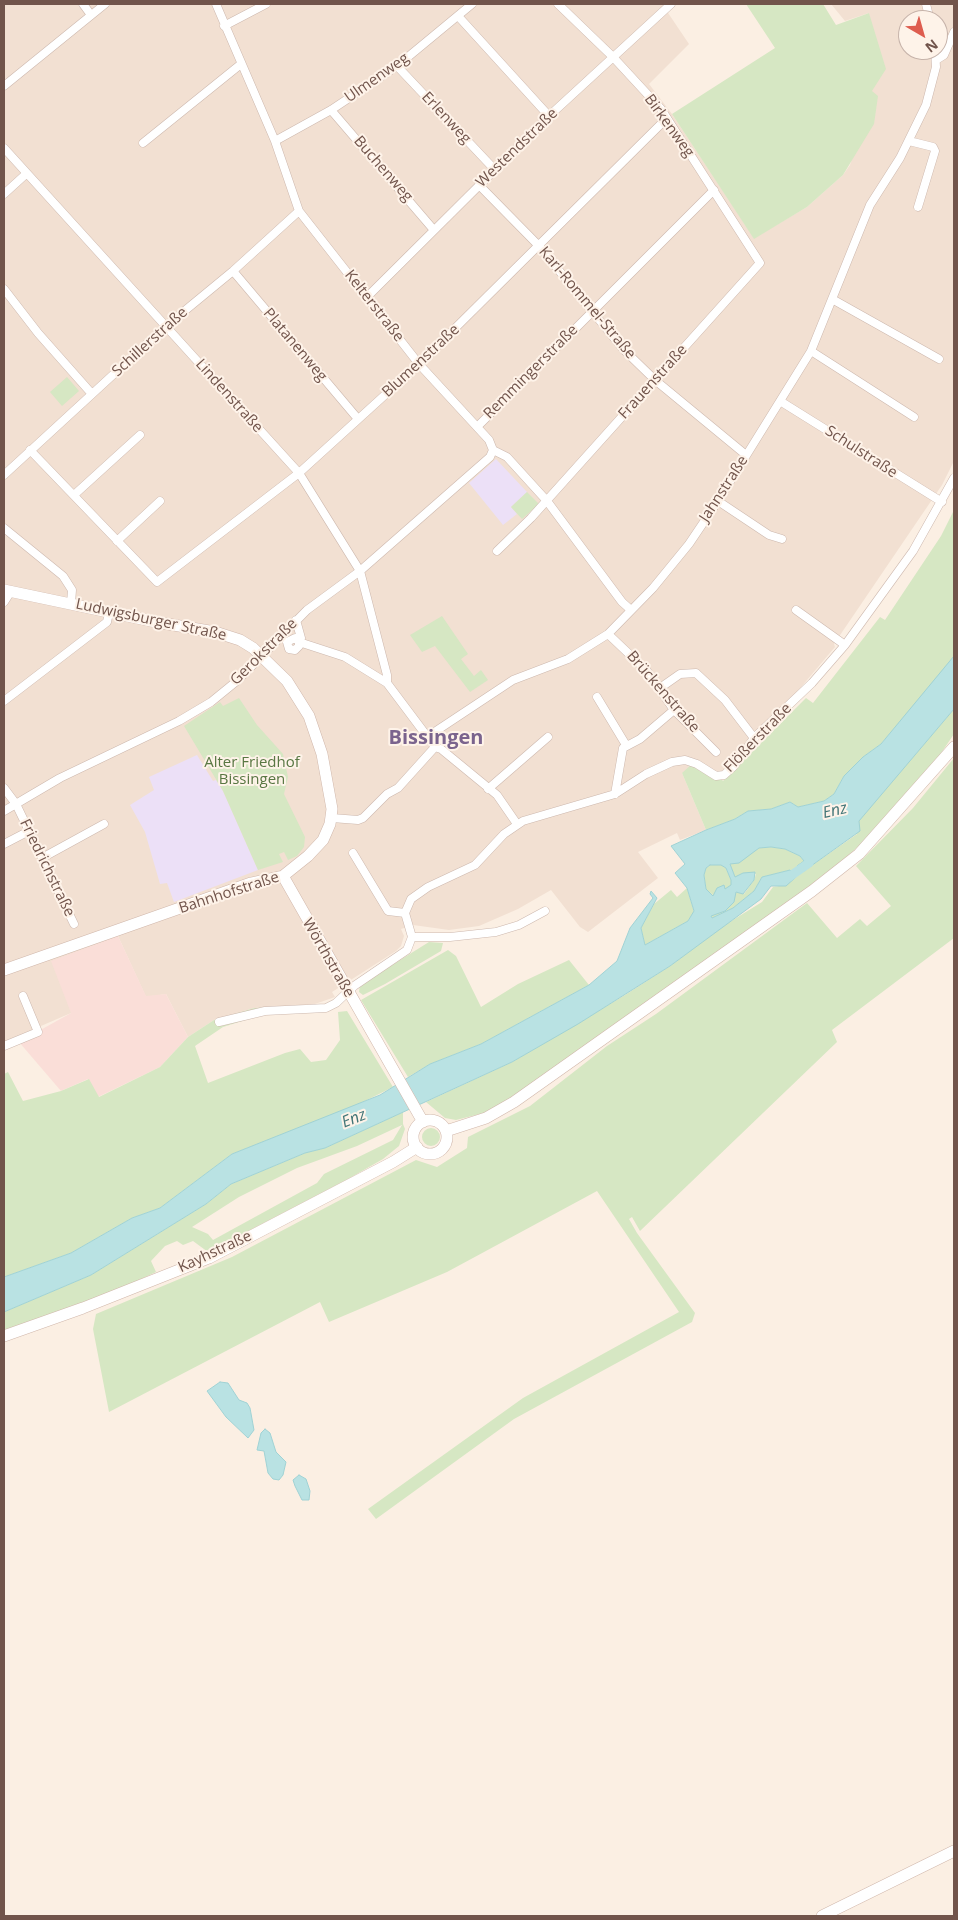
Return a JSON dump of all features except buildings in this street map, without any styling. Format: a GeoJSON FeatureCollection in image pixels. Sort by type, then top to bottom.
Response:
{"type":"FeatureCollection","features":[{"type":"Feature","properties":{"kind":"main road","name":"Ludwigsburger Straße"},"geometry":{"type":"LineString","coordinates":[[7,590],[215,632],[240,640],[262,656],[287,681],[308,716],[322,754],[332,818]]}},
{"type":"Feature","properties":{"kind":"main road"},"geometry":{"type":"LineString","coordinates":[[446,1131],[486,1118],[514,1102],[812,892],[859,854],[954,747]]}},
{"type":"Feature","properties":{"kind":"main road","name":"Bahnhofstraße"},"geometry":{"type":"LineString","coordinates":[[4,970],[251,883],[283,876],[319,846],[332,818]]}},
{"type":"Feature","properties":{"kind":"main road","name":"Wörthstraße"},"geometry":{"type":"LineString","coordinates":[[283,876],[421,1119]]}},
{"type":"Feature","properties":{"kind":"main road"},"geometry":{"type":"LineString","coordinates":[[421,1119],[434,1120],[440,1123],[446,1131],[447,1139],[441,1150],[428,1153],[417,1147],[414,1133],[421,1119]]}},
{"type":"Feature","properties":{"kind":"main road","name":"Kayhstraße"},"geometry":{"type":"LineString","coordinates":[[4,1336],[84,1308],[209,1258],[393,1162],[417,1147]]}},
{"type":"Feature","properties":{"kind":"main road"},"geometry":{"type":"LineString","coordinates":[[822,1916],[954,1851]]}},
{"type":"Feature","properties":{"kind":"street"},"geometry":{"type":"LineString","coordinates":[[83,4],[91,15]]}},
{"type":"Feature","properties":{"kind":"street"},"geometry":{"type":"LineString","coordinates":[[4,86],[105,4]]}},
{"type":"Feature","properties":{"kind":"street","name":"Kelterstraße"},"geometry":{"type":"LineString","coordinates":[[216,4],[275,141],[298,211],[419,364],[489,440],[493,450],[507,458],[546,501],[622,602],[631,610]]}},
{"type":"Feature","properties":{"kind":"street"},"geometry":{"type":"LineString","coordinates":[[224,26],[266,4]]}},
{"type":"Feature","properties":{"kind":"street","name":"Ulmenweg"},"geometry":{"type":"LineString","coordinates":[[275,141],[331,110],[397,66],[472,4]]}},
{"type":"Feature","properties":{"kind":"street","name":"Birkenweg"},"geometry":{"type":"LineString","coordinates":[[558,4],[613,57],[667,118],[760,263]]}},
{"type":"Feature","properties":{"kind":"street","name":"Westendstraße"},"geometry":{"type":"LineString","coordinates":[[367,297],[433,229],[550,116],[671,4]]}},
{"type":"Feature","properties":{"kind":"street"},"geometry":{"type":"LineString","coordinates":[[458,16],[550,116]]}},
{"type":"Feature","properties":{"kind":"street"},"geometry":{"type":"LineString","coordinates":[[948,46],[954,32]]}},
{"type":"Feature","properties":{"kind":"street","name":"Jahnstraße"},"geometry":{"type":"LineString","coordinates":[[427,737],[513,680],[568,659],[608,634],[667,573],[718,500],[811,351],[870,205],[909,141],[926,105],[936,67],[936,60]]}},
{"type":"Feature","properties":{"kind":"street"},"geometry":{"type":"LineString","coordinates":[[143,143],[241,64]]}},
{"type":"Feature","properties":{"kind":"street","name":"Erlenweg"},"geometry":{"type":"LineString","coordinates":[[397,66],[495,170]]}},
{"type":"Feature","properties":{"kind":"street","name":"Buchenweg"},"geometry":{"type":"LineString","coordinates":[[331,110],[433,229]]}},
{"type":"Feature","properties":{"kind":"street","name":"Blumenstraße"},"geometry":{"type":"LineString","coordinates":[[117,541],[157,582],[299,473],[419,364],[667,118]]}},
{"type":"Feature","properties":{"kind":"street"},"geometry":{"type":"LineString","coordinates":[[909,141],[932,147],[935,151],[918,207]]}},
{"type":"Feature","properties":{"kind":"street","name":"Lindenstraße"},"geometry":{"type":"LineString","coordinates":[[4,148],[299,473],[360,571],[387,675],[387,683]]}},
{"type":"Feature","properties":{"kind":"street"},"geometry":{"type":"LineString","coordinates":[[4,194],[26,174]]}},
{"type":"Feature","properties":{"kind":"street","name":"Karl-Rommel-Straße"},"geometry":{"type":"LineString","coordinates":[[479,185],[539,246],[622,349],[655,380],[746,455]]}},
{"type":"Feature","properties":{"kind":"street","name":"Remmingerstraße"},"geometry":{"type":"LineString","coordinates":[[476,427],[714,190]]}},
{"type":"Feature","properties":{"kind":"street","name":"Schillerstraße"},"geometry":{"type":"LineString","coordinates":[[4,475],[165,327],[233,271],[298,211]]}},
{"type":"Feature","properties":{"kind":"street","name":"Frauenstraße"},"geometry":{"type":"LineString","coordinates":[[497,551],[546,501],[760,263]]}},
{"type":"Feature","properties":{"kind":"street","name":"Platanenweg"},"geometry":{"type":"LineString","coordinates":[[233,271],[358,419]]}},
{"type":"Feature","properties":{"kind":"street"},"geometry":{"type":"LineString","coordinates":[[4,288],[38,333],[92,394]]}},
{"type":"Feature","properties":{"kind":"street"},"geometry":{"type":"LineString","coordinates":[[832,299],[939,359]]}},
{"type":"Feature","properties":{"kind":"street"},"geometry":{"type":"LineString","coordinates":[[811,351],[914,417]]}},
{"type":"Feature","properties":{"kind":"street","name":"Schulstraße"},"geometry":{"type":"LineString","coordinates":[[780,401],[942,502]]}},
{"type":"Feature","properties":{"kind":"street"},"geometry":{"type":"LineString","coordinates":[[74,495],[140,435]]}},
{"type":"Feature","properties":{"kind":"street"},"geometry":{"type":"LineString","coordinates":[[30,450],[117,541],[160,501]]}},
{"type":"Feature","properties":{"kind":"street","name":"Gerokstraße"},"geometry":{"type":"LineString","coordinates":[[4,811],[60,778],[199,710],[238,680],[296,620],[315,603],[360,571],[490,457],[493,450]]}},
{"type":"Feature","properties":{"kind":"street","name":"Flößerstraße"},"geometry":{"type":"LineString","coordinates":[[405,913],[411,899],[428,887],[475,865],[504,834],[517,824],[538,816],[615,794],[646,774],[672,762],[685,760],[716,776],[724,775],[734,766],[754,738],[812,683],[845,645],[913,551],[954,478]]}},
{"type":"Feature","properties":{"kind":"street"},"geometry":{"type":"LineString","coordinates":[[718,500],[769,535],[782,539]]}},
{"type":"Feature","properties":{"kind":"street"},"geometry":{"type":"LineString","coordinates":[[4,528],[64,576],[72,590],[71,603]]}},
{"type":"Feature","properties":{"kind":"street"},"geometry":{"type":"LineString","coordinates":[[4,602],[7,590]]}},
{"type":"Feature","properties":{"kind":"street"},"geometry":{"type":"LineString","coordinates":[[796,610],[845,645]]}},
{"type":"Feature","properties":{"kind":"street"},"geometry":{"type":"LineString","coordinates":[[4,701],[106,622],[109,612]]}},
{"type":"Feature","properties":{"kind":"street"},"geometry":{"type":"LineString","coordinates":[[296,620],[299,642],[345,657],[387,683],[435,747],[442,749],[497,795],[517,824]]}},
{"type":"Feature","properties":{"kind":"street","name":"Brückenstraße"},"geometry":{"type":"LineString","coordinates":[[608,634],[634,657],[660,688],[674,710],[716,752]]}},
{"type":"Feature","properties":{"kind":"street"},"geometry":{"type":"LineString","coordinates":[[660,688],[680,674],[696,673],[725,700],[754,738]]}},
{"type":"Feature","properties":{"kind":"street"},"geometry":{"type":"LineString","coordinates":[[597,697],[626,745]]}},
{"type":"Feature","properties":{"kind":"street"},"geometry":{"type":"LineString","coordinates":[[615,794],[623,748],[640,739],[674,710]]}},
{"type":"Feature","properties":{"kind":"street"},"geometry":{"type":"LineString","coordinates":[[488,789],[548,738]]}},
{"type":"Feature","properties":{"kind":"street"},"geometry":{"type":"LineString","coordinates":[[332,818],[358,820],[363,818],[387,794],[398,788],[435,747]]}},
{"type":"Feature","properties":{"kind":"street","name":"Friedrichstraße"},"geometry":{"type":"LineString","coordinates":[[4,788],[16,804],[74,924]]}},
{"type":"Feature","properties":{"kind":"street"},"geometry":{"type":"LineString","coordinates":[[42,858],[104,824]]}},
{"type":"Feature","properties":{"kind":"street"},"geometry":{"type":"LineString","coordinates":[[4,844],[29,831]]}},
{"type":"Feature","properties":{"kind":"street"},"geometry":{"type":"LineString","coordinates":[[219,1022],[265,1011],[326,1008],[336,1003],[347,991],[402,955],[411,943],[412,936],[405,913],[388,911],[353,853]]}},
{"type":"Feature","properties":{"kind":"street"},"geometry":{"type":"LineString","coordinates":[[412,936],[450,937],[496,932],[519,925],[545,911]]}},
{"type":"Feature","properties":{"kind":"street"},"geometry":{"type":"LineString","coordinates":[[4,1046],[38,1032],[23,996]]}},
{"type":"Feature","properties":{"kind":"shaded area"},"geometry":{"type":"Polygon","coordinates":[[[4,4],[662,4],[689,44],[649,84],[672,114],[754,238],[807,207],[843,175],[850,165],[872,92],[869,13],[845,21],[831,4],[954,4],[954,461],[942,485],[834,644],[835,647],[796,693],[755,732],[735,759],[718,775],[682,773],[706,830],[680,840],[677,833],[638,852],[658,878],[588,932],[580,927],[551,890],[518,909],[479,926],[449,930],[413,925],[401,929],[404,936],[401,946],[396,951],[332,992],[335,997],[315,1004],[254,1008],[214,1020],[188,1037],[166,994],[146,997],[118,936],[71,1013],[4,1042],[4,4]]]}},
{"type":"Feature","properties":{"kind":"shaded area"},"geometry":{"type":"Polygon","coordinates":[[[496,459],[527,492],[511,507],[517,514],[503,525],[469,483],[496,459]]]}},
{"type":"Feature","properties":{"kind":"shaded area"},"geometry":{"type":"Polygon","coordinates":[[[197,755],[213,781],[216,780],[223,791],[258,870],[174,902],[167,883],[160,884],[145,832],[130,805],[154,790],[149,777],[197,755]]]}},
{"type":"Feature","properties":{"kind":"shaded area"},"geometry":{"type":"Polygon","coordinates":[[[118,936],[146,996],[166,994],[188,1037],[160,1067],[98,1097],[88,1079],[61,1091],[19,1042],[71,1013],[51,961],[118,936]]]}},
{"type":"Feature","properties":{"kind":"green space"},"geometry":{"type":"Polygon","coordinates":[[[746,4],[823,4],[836,25],[869,13],[886,69],[872,91],[878,96],[874,124],[843,175],[807,207],[754,239],[672,114],[775,48],[746,4]]]}},
{"type":"Feature","properties":{"kind":"green space"},"geometry":{"type":"Polygon","coordinates":[[[67,377],[79,391],[62,406],[50,392],[67,377]]]}},
{"type":"Feature","properties":{"kind":"green space"},"geometry":{"type":"Polygon","coordinates":[[[527,492],[539,504],[522,519],[511,507],[527,492]]]}},
{"type":"Feature","properties":{"kind":"green space"},"geometry":{"type":"Polygon","coordinates":[[[954,510],[954,656],[936,681],[881,744],[863,757],[844,776],[834,794],[824,801],[798,807],[790,802],[771,809],[748,811],[735,819],[706,830],[682,773],[692,764],[718,775],[723,781],[806,698],[813,703],[880,617],[885,620],[941,536],[954,510]]]}},
{"type":"Feature","properties":{"kind":"green space"},"geometry":{"type":"Polygon","coordinates":[[[442,616],[468,654],[461,659],[474,676],[481,670],[488,680],[470,692],[435,646],[422,652],[410,635],[442,616]]]}},
{"type":"Feature","properties":{"kind":"green space","name":"Alter Friedhof Bissingen"},"geometry":{"type":"Polygon","coordinates":[[[239,698],[257,725],[283,754],[288,777],[284,794],[305,837],[304,847],[297,856],[288,860],[284,852],[279,854],[283,862],[258,870],[223,791],[184,726],[220,702],[223,706],[239,698]]]}},
{"type":"Feature","properties":{"kind":"green space"},"geometry":{"type":"Polygon","coordinates":[[[954,709],[954,734],[931,768],[861,844],[824,877],[511,1098],[484,1113],[456,1120],[445,1118],[426,1102],[512,1062],[625,995],[670,966],[720,928],[762,902],[773,887],[786,885],[795,875],[790,870],[762,877],[754,891],[733,908],[712,918],[711,916],[736,892],[744,894],[756,874],[743,873],[735,878],[730,864],[759,848],[771,847],[785,849],[800,856],[804,861],[804,871],[857,834],[858,821],[954,709]]]}},
{"type":"Feature","properties":{"kind":"green space"},"geometry":{"type":"Polygon","coordinates":[[[954,758],[954,938],[832,1030],[837,1042],[640,1231],[632,1217],[629,1219],[695,1313],[692,1322],[514,1419],[376,1519],[368,1509],[523,1398],[679,1312],[597,1191],[447,1272],[329,1322],[320,1302],[109,1412],[93,1329],[96,1314],[232,1257],[416,1160],[437,1167],[467,1148],[468,1137],[530,1106],[607,1046],[656,1014],[807,903],[837,938],[860,919],[867,926],[891,906],[856,866],[913,808],[954,758]]]}},
{"type":"Feature","properties":{"kind":"green space"},"geometry":{"type":"Polygon","coordinates":[[[710,865],[722,865],[726,868],[732,885],[714,896],[706,889],[704,875],[706,868],[710,865]]]}},
{"type":"Feature","properties":{"kind":"green space"},"geometry":{"type":"Polygon","coordinates":[[[687,888],[694,912],[688,921],[645,945],[641,928],[654,904],[671,890],[677,897],[687,888]]]}},
{"type":"Feature","properties":{"kind":"green space"},"geometry":{"type":"Polygon","coordinates":[[[429,942],[443,943],[441,951],[363,995],[359,992],[360,985],[429,942]]]}},
{"type":"Feature","properties":{"kind":"green space"},"geometry":{"type":"Polygon","coordinates":[[[448,950],[456,956],[481,1007],[518,984],[569,960],[589,985],[481,1044],[430,1064],[408,1077],[361,1000],[448,950]]]}},
{"type":"Feature","properties":{"kind":"green space"},"geometry":{"type":"Polygon","coordinates":[[[270,1007],[271,1012],[223,1027],[195,1046],[208,1083],[300,1049],[311,1062],[326,1060],[340,1040],[338,1012],[347,1011],[393,1087],[353,1107],[232,1154],[160,1208],[132,1218],[71,1253],[4,1277],[4,1074],[8,1072],[23,1101],[61,1091],[89,1079],[99,1097],[160,1067],[188,1037],[214,1020],[254,1008],[270,1007]]]}},
{"type":"Feature","properties":{"kind":"green space"},"geometry":{"type":"Polygon","coordinates":[[[403,1112],[405,1129],[399,1146],[383,1159],[348,1179],[208,1252],[193,1241],[183,1245],[177,1241],[165,1246],[151,1261],[156,1272],[122,1288],[4,1333],[4,1312],[91,1275],[206,1204],[231,1184],[305,1153],[325,1148],[403,1112]],[[402,1125],[357,1146],[297,1168],[239,1197],[192,1227],[208,1234],[213,1240],[317,1183],[324,1174],[393,1140],[402,1125]]]}},
{"type":"Feature","properties":{"kind":"green space"},"geometry":{"type":"Polygon","coordinates":[[[431,1128],[437,1131],[440,1137],[437,1143],[431,1146],[425,1143],[422,1137],[425,1131],[431,1128]]]}},
{"type":"Feature","properties":{"kind":"water","name":"Enz"},"geometry":{"type":"Polygon","coordinates":[[[954,656],[954,709],[859,821],[860,831],[804,871],[797,866],[804,861],[800,856],[785,849],[771,847],[759,848],[739,863],[730,864],[735,877],[743,873],[755,872],[754,880],[743,894],[736,892],[734,902],[725,911],[711,916],[712,918],[733,908],[754,891],[762,877],[790,870],[796,877],[786,886],[771,886],[761,899],[670,966],[578,1024],[512,1062],[325,1148],[305,1153],[231,1184],[206,1204],[91,1275],[4,1312],[4,1277],[71,1253],[132,1218],[160,1208],[232,1154],[380,1095],[430,1064],[481,1044],[589,985],[617,961],[630,928],[653,898],[650,894],[651,891],[657,898],[641,928],[645,945],[688,921],[694,911],[687,888],[675,873],[685,864],[671,846],[735,819],[748,811],[771,809],[790,802],[798,807],[824,801],[834,794],[844,776],[863,757],[881,744],[954,656]],[[710,865],[706,868],[704,875],[706,889],[713,896],[717,888],[724,885],[725,889],[731,885],[726,868],[721,865],[710,865]]]}},
{"type":"Feature","properties":{"kind":"water"},"geometry":{"type":"Polygon","coordinates":[[[220,1382],[228,1383],[239,1400],[247,1403],[250,1408],[254,1430],[248,1438],[226,1417],[207,1391],[220,1382]]]}},
{"type":"Feature","properties":{"kind":"water"},"geometry":{"type":"Polygon","coordinates":[[[265,1429],[270,1433],[276,1452],[286,1462],[283,1475],[279,1480],[273,1479],[268,1473],[264,1451],[257,1450],[261,1433],[265,1429]]]}},
{"type":"Feature","properties":{"kind":"water"},"geometry":{"type":"Polygon","coordinates":[[[299,1475],[306,1479],[310,1491],[309,1500],[302,1500],[295,1486],[293,1480],[299,1475]]]}},
{"type":"Feature","properties":{"kind":"waterway"},"geometry":{"type":"LineString","coordinates":[[783,878],[789,877],[809,863]]}},
{"type":"Feature","properties":{"kind":"district","name":"Bissingen"},"geometry":{"type":"Point","coordinates":[436,738]}}]}
